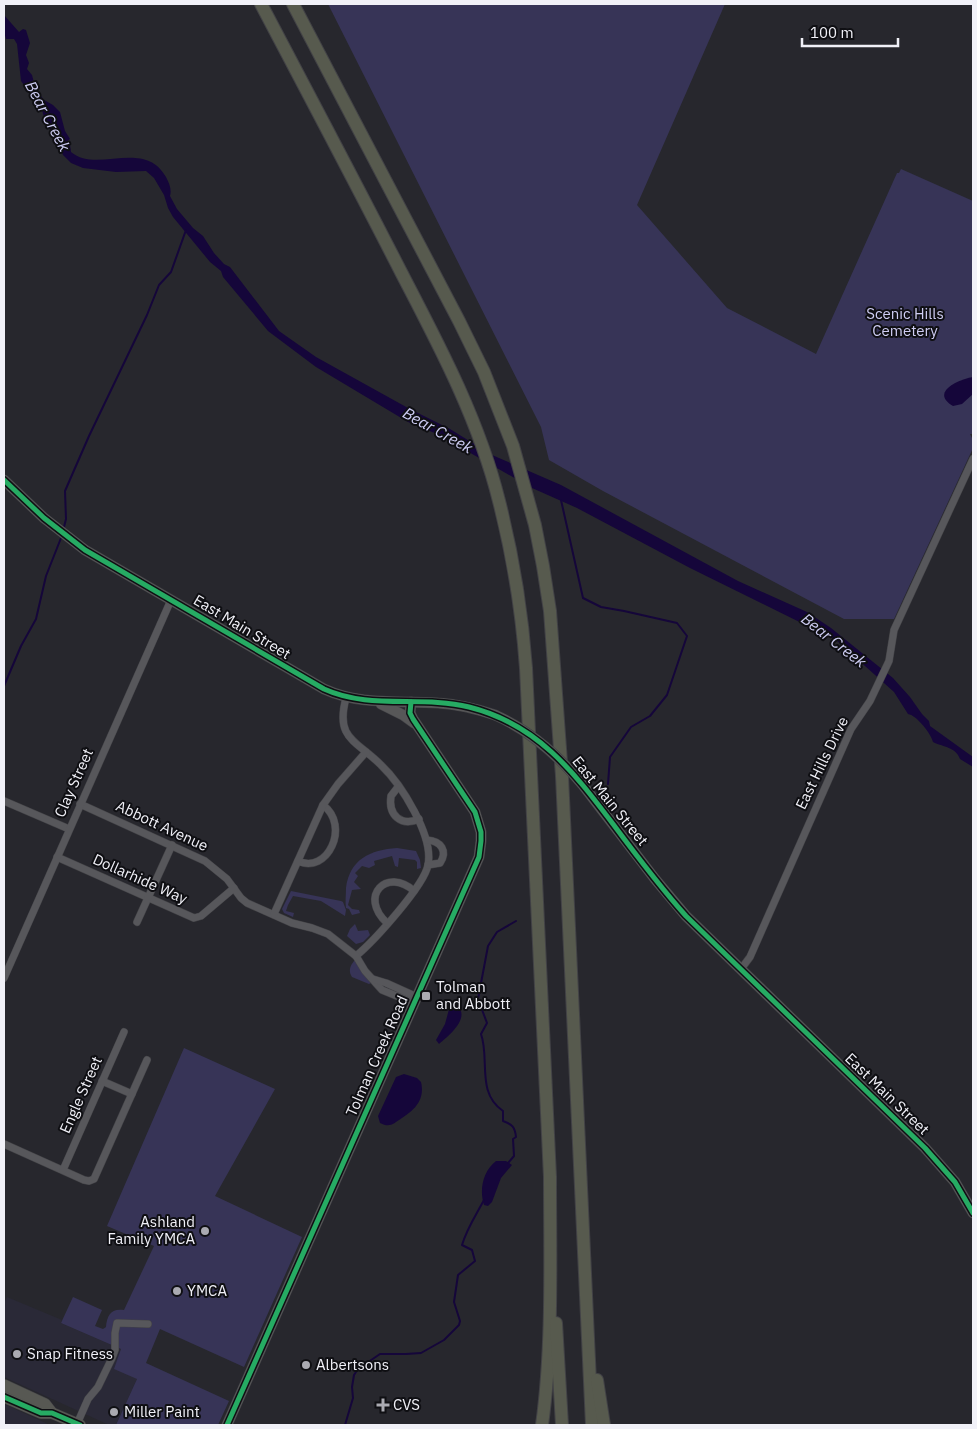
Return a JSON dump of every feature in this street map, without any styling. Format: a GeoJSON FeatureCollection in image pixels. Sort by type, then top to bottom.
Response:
{"type":"FeatureCollection","features":[{"type":"Feature","properties":{"kind":"highway"},"geometry":{"type":"LineString","coordinates":[[261,4],[455,378],[473,421],[499,500],[516,580],[522,618],[526,668],[550,1167],[547,1369],[542,1425]]}},
{"type":"Feature","properties":{"kind":"highway"},"geometry":{"type":"LineString","coordinates":[[293,4],[484,372],[513,446],[540,546],[557,693],[592,1425]]}},
{"type":"Feature","properties":{"kind":"highway"},"geometry":{"type":"LineString","coordinates":[[585,1251],[597,1377],[604,1425]]}},
{"type":"Feature","properties":{"kind":"highway"},"geometry":{"type":"LineString","coordinates":[[550,1254],[562,1425]]}},
{"type":"Feature","properties":{"kind":"main road"},"geometry":{"type":"LineString","coordinates":[[4,1385],[46,1404],[52,1413]]}},
{"type":"Feature","properties":{"kind":"main road"},"geometry":{"type":"LineString","coordinates":[[4,1396],[41,1413],[52,1413],[79,1424]]}},
{"type":"Feature","properties":{"kind":"street","name":"East Hills Drive"},"geometry":{"type":"LineString","coordinates":[[741,969],[750,957],[850,728],[870,701],[886,669],[892,650],[894,630],[973,459]]}},
{"type":"Feature","properties":{"kind":"street","name":"East Main Street"},"geometry":{"type":"LineString","coordinates":[[4,480],[44,518],[79,545],[324,690],[346,698],[375,702],[458,705],[495,715],[522,728],[543,743],[582,784],[672,900],[931,1154],[955,1182],[973,1213]]}},
{"type":"Feature","properties":{"kind":"street","name":"Clay Street"},"geometry":{"type":"LineString","coordinates":[[4,978],[171,600]]}},
{"type":"Feature","properties":{"kind":"street"},"geometry":{"type":"LineString","coordinates":[[346,698],[342,717],[345,731],[386,770],[419,819],[427,840],[428,865],[422,880],[414,891],[369,944],[356,956]]}},
{"type":"Feature","properties":{"kind":"street"},"geometry":{"type":"LineString","coordinates":[[375,702],[403,715],[418,726]]}},
{"type":"Feature","properties":{"kind":"street","name":"Tolman Creek Road"},"geometry":{"type":"LineString","coordinates":[[227,1425],[476,863],[482,841],[475,812],[410,713],[411,702]]}},
{"type":"Feature","properties":{"kind":"street"},"geometry":{"type":"LineString","coordinates":[[274,914],[323,805],[338,784],[366,752]]}},
{"type":"Feature","properties":{"kind":"street"},"geometry":{"type":"LineString","coordinates":[[398,787],[391,796],[391,811],[402,821],[409,822],[419,819]]}},
{"type":"Feature","properties":{"kind":"street"},"geometry":{"type":"LineString","coordinates":[[4,801],[69,829]]}},
{"type":"Feature","properties":{"kind":"street","name":"Abbott Avenue"},"geometry":{"type":"LineString","coordinates":[[80,804],[205,861],[218,871],[247,903],[292,923],[328,934],[356,956],[382,990],[415,1000]]}},
{"type":"Feature","properties":{"kind":"street"},"geometry":{"type":"LineString","coordinates":[[298,861],[303,864],[311,864],[319,861],[330,850],[335,840],[334,816],[323,805]]}},
{"type":"Feature","properties":{"kind":"street"},"geometry":{"type":"LineString","coordinates":[[427,840],[438,842],[443,847],[444,852],[440,863],[428,865]]}},
{"type":"Feature","properties":{"kind":"street"},"geometry":{"type":"LineString","coordinates":[[137,922],[172,845]]}},
{"type":"Feature","properties":{"kind":"street","name":"Dollarhide Way"},"geometry":{"type":"LineString","coordinates":[[57,857],[194,918],[201,916],[234,888]]}},
{"type":"Feature","properties":{"kind":"street"},"geometry":{"type":"LineString","coordinates":[[387,923],[375,909],[374,900],[379,890],[387,883],[397,882],[403,883],[414,891]]}},
{"type":"Feature","properties":{"kind":"street","name":"Engle Street"},"geometry":{"type":"LineString","coordinates":[[63,1170],[124,1032]]}},
{"type":"Feature","properties":{"kind":"street"},"geometry":{"type":"LineString","coordinates":[[4,1144],[84,1180],[94,1179],[147,1060]]}},
{"type":"Feature","properties":{"kind":"street"},"geometry":{"type":"LineString","coordinates":[[102,1081],[132,1094]]}},
{"type":"Feature","properties":{"kind":"street"},"geometry":{"type":"LineString","coordinates":[[79,1424],[88,1399],[98,1387],[112,1358],[115,1350],[117,1323],[148,1324]]}},
{"type":"Feature","properties":{"kind":"shaded area"},"geometry":{"type":"Polygon","coordinates":[[[7,1297],[62,1320],[61,1323],[121,1349],[119,1357],[137,1379],[116,1425],[109,1425],[4,1377],[4,1303],[7,1297]]]}},
{"type":"Feature","properties":{"kind":"shaded area"},"geometry":{"type":"Polygon","coordinates":[[[4,1404],[50,1425],[4,1425],[4,1404]]]}},
{"type":"Feature","properties":{"kind":"green space","name":"Scenic Hills Cemetery"},"geometry":{"type":"Polygon","coordinates":[[[328,4],[725,4],[637,205],[727,308],[816,354],[897,173],[901,169],[973,201],[973,434],[970,434],[973,440],[973,448],[894,619],[844,619],[603,491],[549,460],[541,427],[328,4]]]}},
{"type":"Feature","properties":{"kind":"green space"},"geometry":{"type":"Polygon","coordinates":[[[397,848],[416,851],[421,868],[417,869],[417,862],[415,860],[399,858],[398,867],[395,866],[392,856],[374,861],[375,865],[369,868],[362,866],[355,873],[358,876],[354,882],[361,889],[352,890],[348,905],[352,909],[359,910],[360,913],[352,915],[349,909],[346,908],[346,888],[352,870],[357,863],[370,854],[397,848]]]}},
{"type":"Feature","properties":{"kind":"green space"},"geometry":{"type":"Polygon","coordinates":[[[291,891],[341,901],[346,910],[345,916],[321,901],[293,896],[286,911],[294,913],[293,917],[284,913],[282,909],[291,891]]]}},
{"type":"Feature","properties":{"kind":"green space"},"geometry":{"type":"Polygon","coordinates":[[[355,924],[358,931],[368,930],[370,935],[363,942],[356,944],[347,936],[355,924]]]}},
{"type":"Feature","properties":{"kind":"green space"},"geometry":{"type":"Polygon","coordinates":[[[354,961],[371,983],[369,984],[352,977],[350,969],[354,961]]]}},
{"type":"Feature","properties":{"kind":"green space","name":"Ashland Family YMCA"},"geometry":{"type":"Polygon","coordinates":[[[184,1048],[275,1089],[215,1196],[302,1237],[244,1367],[160,1329],[146,1363],[229,1401],[218,1425],[116,1425],[137,1379],[114,1369],[121,1349],[61,1323],[73,1297],[102,1310],[95,1326],[103,1329],[106,1327],[110,1313],[116,1310],[124,1310],[154,1246],[107,1226],[184,1048]]]}},
{"type":"Feature","properties":{"kind":"water","name":"Bear Creek"},"geometry":{"type":"Polygon","coordinates":[[[4,15],[19,32],[23,29],[26,30],[30,43],[26,55],[29,63],[27,69],[32,75],[36,90],[44,100],[60,112],[65,131],[70,139],[66,144],[70,145],[71,152],[82,158],[94,160],[133,158],[146,160],[157,166],[167,179],[171,193],[170,196],[177,209],[193,228],[203,236],[224,264],[230,267],[279,331],[316,357],[450,429],[492,455],[561,485],[738,581],[807,612],[831,628],[893,678],[929,721],[930,726],[973,757],[973,767],[960,759],[956,752],[933,742],[923,725],[908,714],[894,692],[836,640],[690,568],[577,508],[532,488],[437,434],[408,422],[316,367],[268,331],[223,277],[221,271],[210,262],[173,217],[164,195],[154,178],[146,171],[116,172],[83,168],[71,163],[63,155],[54,135],[46,124],[42,110],[21,81],[17,44],[14,39],[6,39],[4,15]]]}},
{"type":"Feature","properties":{"kind":"water"},"geometry":{"type":"Polygon","coordinates":[[[973,377],[973,394],[962,404],[953,406],[946,401],[945,391],[949,387],[961,380],[973,377]]]}},
{"type":"Feature","properties":{"kind":"water"},"geometry":{"type":"Polygon","coordinates":[[[451,1002],[458,1007],[461,1012],[461,1018],[454,1030],[439,1044],[436,1040],[445,1024],[451,1002]]]}},
{"type":"Feature","properties":{"kind":"water"},"geometry":{"type":"Polygon","coordinates":[[[404,1074],[417,1078],[421,1082],[422,1094],[418,1103],[394,1124],[386,1125],[380,1123],[378,1116],[396,1077],[404,1074]]]}},
{"type":"Feature","properties":{"kind":"water"},"geometry":{"type":"Polygon","coordinates":[[[496,1161],[506,1161],[512,1165],[501,1178],[492,1202],[488,1206],[484,1205],[483,1181],[488,1170],[496,1161]]]}},
{"type":"Feature","properties":{"kind":"waterway"},"geometry":{"type":"LineString","coordinates":[[64,527],[66,519],[65,491],[147,315],[159,285],[171,272],[186,230]]}},
{"type":"Feature","properties":{"kind":"waterway"},"geometry":{"type":"LineString","coordinates":[[561,500],[583,598],[601,607],[677,623],[687,636],[667,695],[650,716],[631,727],[610,757],[608,784]]}},
{"type":"Feature","properties":{"kind":"waterway"},"geometry":{"type":"LineString","coordinates":[[4,686],[21,646],[36,619],[46,576],[61,538]]}},
{"type":"Feature","properties":{"kind":"waterway"},"geometry":{"type":"LineString","coordinates":[[508,1163],[514,1156],[513,1139],[516,1137],[516,1134],[513,1126],[503,1121],[503,1111],[489,1095],[481,1034],[487,1023],[478,999],[488,946],[497,932],[516,921]]}},
{"type":"Feature","properties":{"kind":"waterway"},"geometry":{"type":"LineString","coordinates":[[345,1425],[353,1398],[354,1375],[358,1369],[380,1354],[421,1353],[444,1340],[459,1325],[460,1321],[454,1302],[458,1275],[475,1261],[472,1250],[462,1245],[469,1227],[484,1200]]}},
{"type":"Feature","properties":{"kind":"cycle path"},"geometry":{"type":"LineString","coordinates":[[4,480],[44,518],[85,550],[324,689],[359,699],[433,702],[469,707],[515,725],[534,738],[568,768],[598,804],[648,871],[686,916],[925,1148],[955,1182],[973,1213]]}},
{"type":"Feature","properties":{"kind":"cycle path"},"geometry":{"type":"LineString","coordinates":[[227,1425],[479,857],[481,832],[475,812],[413,719],[410,713],[411,702]]}},
{"type":"Feature","properties":{"kind":"cycle path"},"geometry":{"type":"LineString","coordinates":[[4,1397],[41,1413],[52,1413],[80,1425]]}},
{"type":"Feature","properties":{"kind":"place","name":"Tolman and Abbott"},"geometry":{"type":"Point","coordinates":[426,996]}},
{"type":"Feature","properties":{"kind":"place","name":"Ashland Family YMCA"},"geometry":{"type":"Point","coordinates":[205,1231]}},
{"type":"Feature","properties":{"kind":"place","name":"YMCA"},"geometry":{"type":"Point","coordinates":[177,1291]}},
{"type":"Feature","properties":{"kind":"place","name":"Snap Fitness"},"geometry":{"type":"Point","coordinates":[17,1354]}},
{"type":"Feature","properties":{"kind":"place","name":"Albertsons"},"geometry":{"type":"Point","coordinates":[306,1365]}},
{"type":"Feature","properties":{"kind":"place","name":"CVS"},"geometry":{"type":"Point","coordinates":[383,1405]}},
{"type":"Feature","properties":{"kind":"place","name":"Miller Paint"},"geometry":{"type":"Point","coordinates":[114,1412]}}]}
